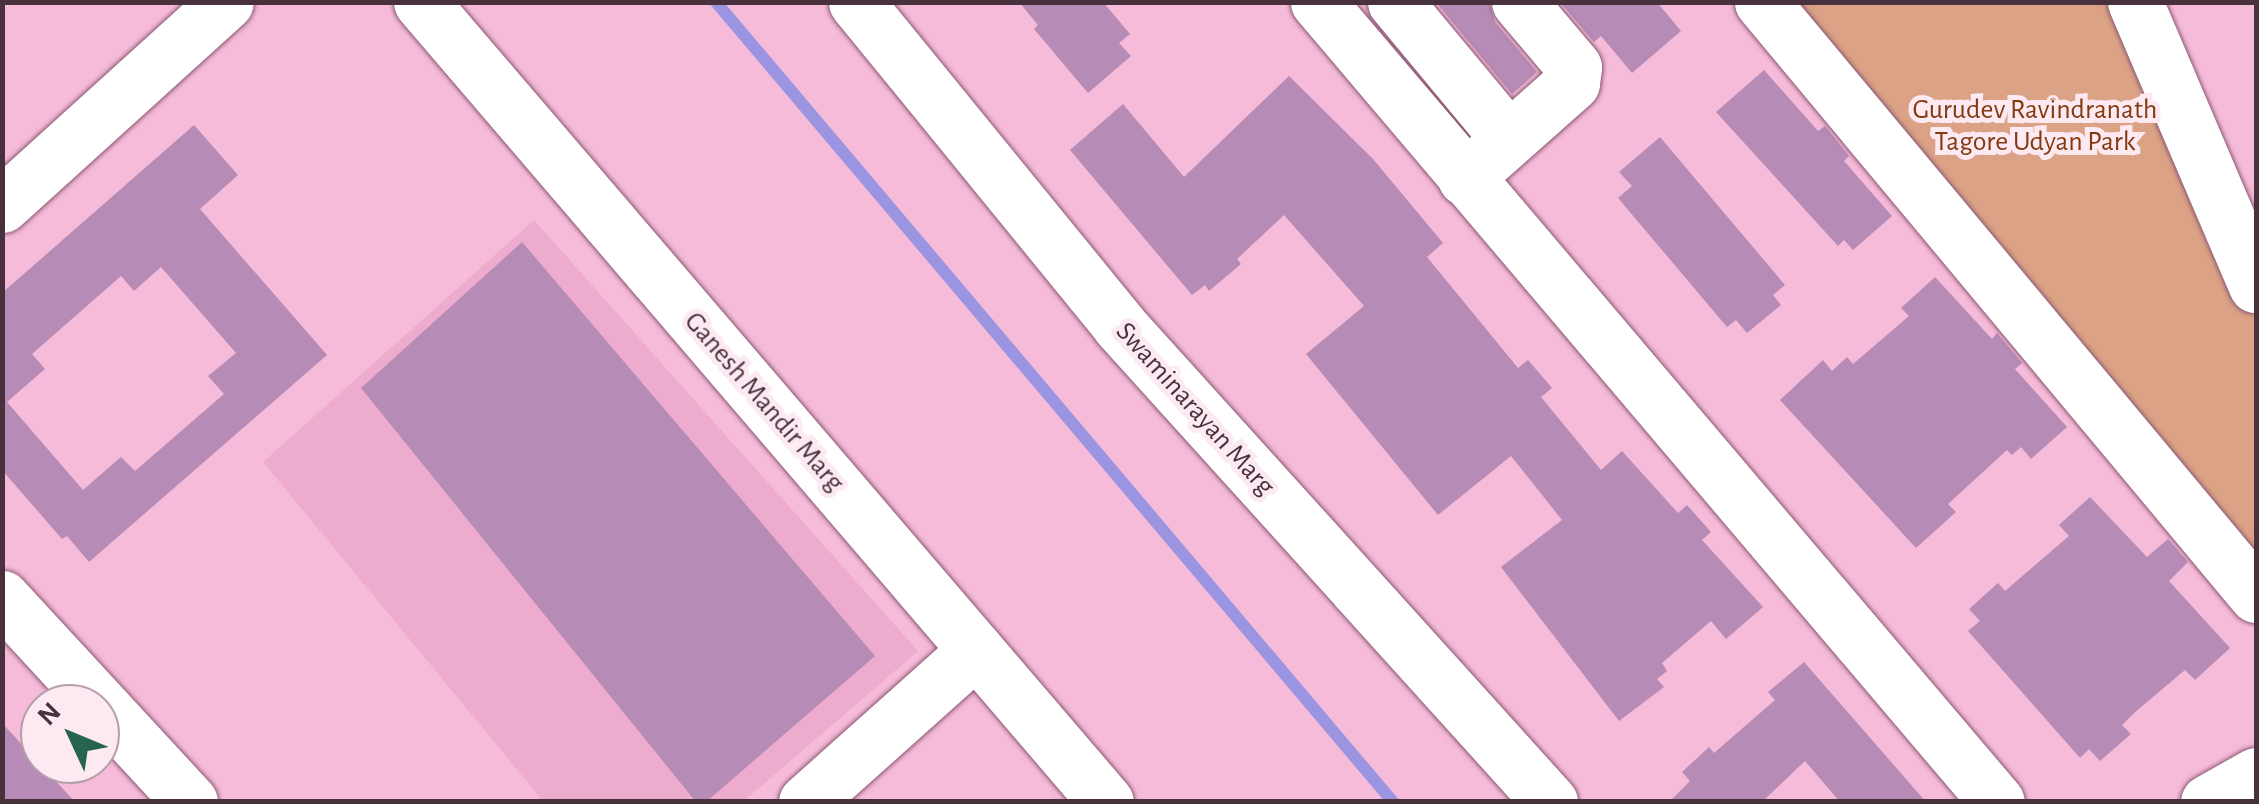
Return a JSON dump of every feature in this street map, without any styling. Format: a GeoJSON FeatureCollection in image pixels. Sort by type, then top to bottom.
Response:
{"type":"FeatureCollection","features":[{"type":"Feature","properties":{"kind":"street"},"geometry":{"type":"LineString","coordinates":[[2,205],[226,2]]}},
{"type":"Feature","properties":{"kind":"street","name":"Ganesh Mandir Marg"},"geometry":{"type":"LineString","coordinates":[[421,2],[1106,802]]}},
{"type":"Feature","properties":{"kind":"street","name":"Swaminarayan Marg"},"geometry":{"type":"LineString","coordinates":[[856,2],[1119,325],[1550,802]]}},
{"type":"Feature","properties":{"kind":"street"},"geometry":{"type":"LineString","coordinates":[[1395,2],[1500,126]]}},
{"type":"Feature","properties":{"kind":"street"},"geometry":{"type":"LineString","coordinates":[[1456,167],[1500,126],[1572,83],[1574,67],[1520,2]]}},
{"type":"Feature","properties":{"kind":"street"},"geometry":{"type":"LineString","coordinates":[[1762,2],[2256,596]]}},
{"type":"Feature","properties":{"kind":"street"},"geometry":{"type":"LineString","coordinates":[[2134,2],[2256,285]]}},
{"type":"Feature","properties":{"kind":"street"},"geometry":{"type":"LineString","coordinates":[[1337,9],[1456,167],[1997,802]]}},
{"type":"Feature","properties":{"kind":"street"},"geometry":{"type":"LineString","coordinates":[[2,598],[190,802]]}},
{"type":"Feature","properties":{"kind":"street"},"geometry":{"type":"LineString","coordinates":[[806,802],[976,650]]}},
{"type":"Feature","properties":{"kind":"street"},"geometry":{"type":"LineString","coordinates":[[2208,802],[2256,775]]}},
{"type":"Feature","properties":{"kind":"shaded area"},"geometry":{"type":"Polygon","coordinates":[[[534,220],[918,651],[744,801],[543,801],[263,462],[534,220]]]}},
{"type":"Feature","properties":{"kind":"green space","name":"Gurudev Ravindranath Tagore Udyan Park"},"geometry":{"type":"Polygon","coordinates":[[[1771,3],[2115,3],[2256,317],[2256,584],[1771,3]]]}},
{"type":"Feature","properties":{"kind":"building"},"geometry":{"type":"Polygon","coordinates":[[[1019,2],[1103,2],[1130,34],[1119,43],[1131,56],[1088,93],[1034,29],[1038,25],[1019,2]]]}},
{"type":"Feature","properties":{"kind":"building"},"geometry":{"type":"Polygon","coordinates":[[[1436,2],[1489,2],[1495,22],[1537,72],[1512,94],[1436,2]]]}},
{"type":"Feature","properties":{"kind":"building"},"geometry":{"type":"Polygon","coordinates":[[[1560,2],[1657,2],[1681,31],[1632,73],[1601,36],[1594,42],[1560,2]]]}},
{"type":"Feature","properties":{"kind":"building"},"geometry":{"type":"Polygon","coordinates":[[[1764,70],[1818,131],[1825,126],[1849,156],[1844,161],[1892,216],[1853,250],[1844,240],[1838,246],[1716,112],[1764,70]]]}},
{"type":"Feature","properties":{"kind":"building"},"geometry":{"type":"Polygon","coordinates":[[[1289,76],[1373,159],[1443,243],[1427,257],[1518,368],[1528,360],[1552,388],[1541,397],[1601,470],[1622,451],[1678,513],[1687,505],[1711,532],[1702,540],[1763,607],[1726,639],[1711,621],[1662,663],[1667,671],[1657,679],[1664,687],[1619,721],[1501,567],[1562,520],[1511,456],[1438,515],[1306,354],[1364,306],[1284,215],[1237,259],[1241,264],[1209,291],[1205,285],[1192,295],[1070,150],[1123,104],[1184,177],[1289,76]]]}},
{"type":"Feature","properties":{"kind":"building"},"geometry":{"type":"Polygon","coordinates":[[[194,125],[238,175],[200,209],[327,355],[89,562],[67,536],[62,539],[2,470],[2,293],[194,125]],[[161,267],[134,291],[121,276],[32,354],[45,369],[7,402],[83,490],[121,457],[135,471],[224,394],[208,376],[236,353],[161,267]]]}},
{"type":"Feature","properties":{"kind":"building"},"geometry":{"type":"Polygon","coordinates":[[[1660,137],[1785,285],[1773,295],[1781,305],[1747,333],[1736,320],[1727,327],[1618,198],[1632,186],[1619,172],[1660,137]]]}},
{"type":"Feature","properties":{"kind":"building"},"geometry":{"type":"Polygon","coordinates":[[[522,242],[875,656],[706,802],[696,802],[361,388],[522,242]]]}},
{"type":"Feature","properties":{"kind":"building"},"geometry":{"type":"Polygon","coordinates":[[[1935,277],[1992,339],[1997,333],[2022,363],[2015,369],[2067,427],[2031,459],[2021,447],[2012,455],[2007,450],[1948,504],[1956,512],[1916,548],[1780,400],[1823,360],[1832,371],[1847,357],[1853,364],[1909,316],[1901,308],[1935,277]]]}},
{"type":"Feature","properties":{"kind":"building"},"geometry":{"type":"Polygon","coordinates":[[[2090,497],[2147,557],[2168,539],[2188,562],[2169,581],[2230,648],[2195,680],[2185,670],[2134,713],[2122,725],[2131,734],[2100,761],[2089,749],[2080,758],[1968,631],[1980,621],[1969,609],[1998,583],[2005,591],[2069,536],[2059,525],[2090,497]]]}},
{"type":"Feature","properties":{"kind":"building"},"geometry":{"type":"Polygon","coordinates":[[[1804,662],[1926,802],[1840,802],[1805,761],[1762,802],[1669,802],[1690,781],[1682,772],[1709,747],[1714,753],[1775,700],[1768,692],[1804,662]]]}},
{"type":"Feature","properties":{"kind":"building"},"geometry":{"type":"Polygon","coordinates":[[[2,723],[20,742],[20,784],[58,784],[75,802],[2,802],[2,723]]]}},
{"type":"Feature","properties":{"kind":"waterway"},"geometry":{"type":"LineString","coordinates":[[716,2],[1393,802]]}}]}
